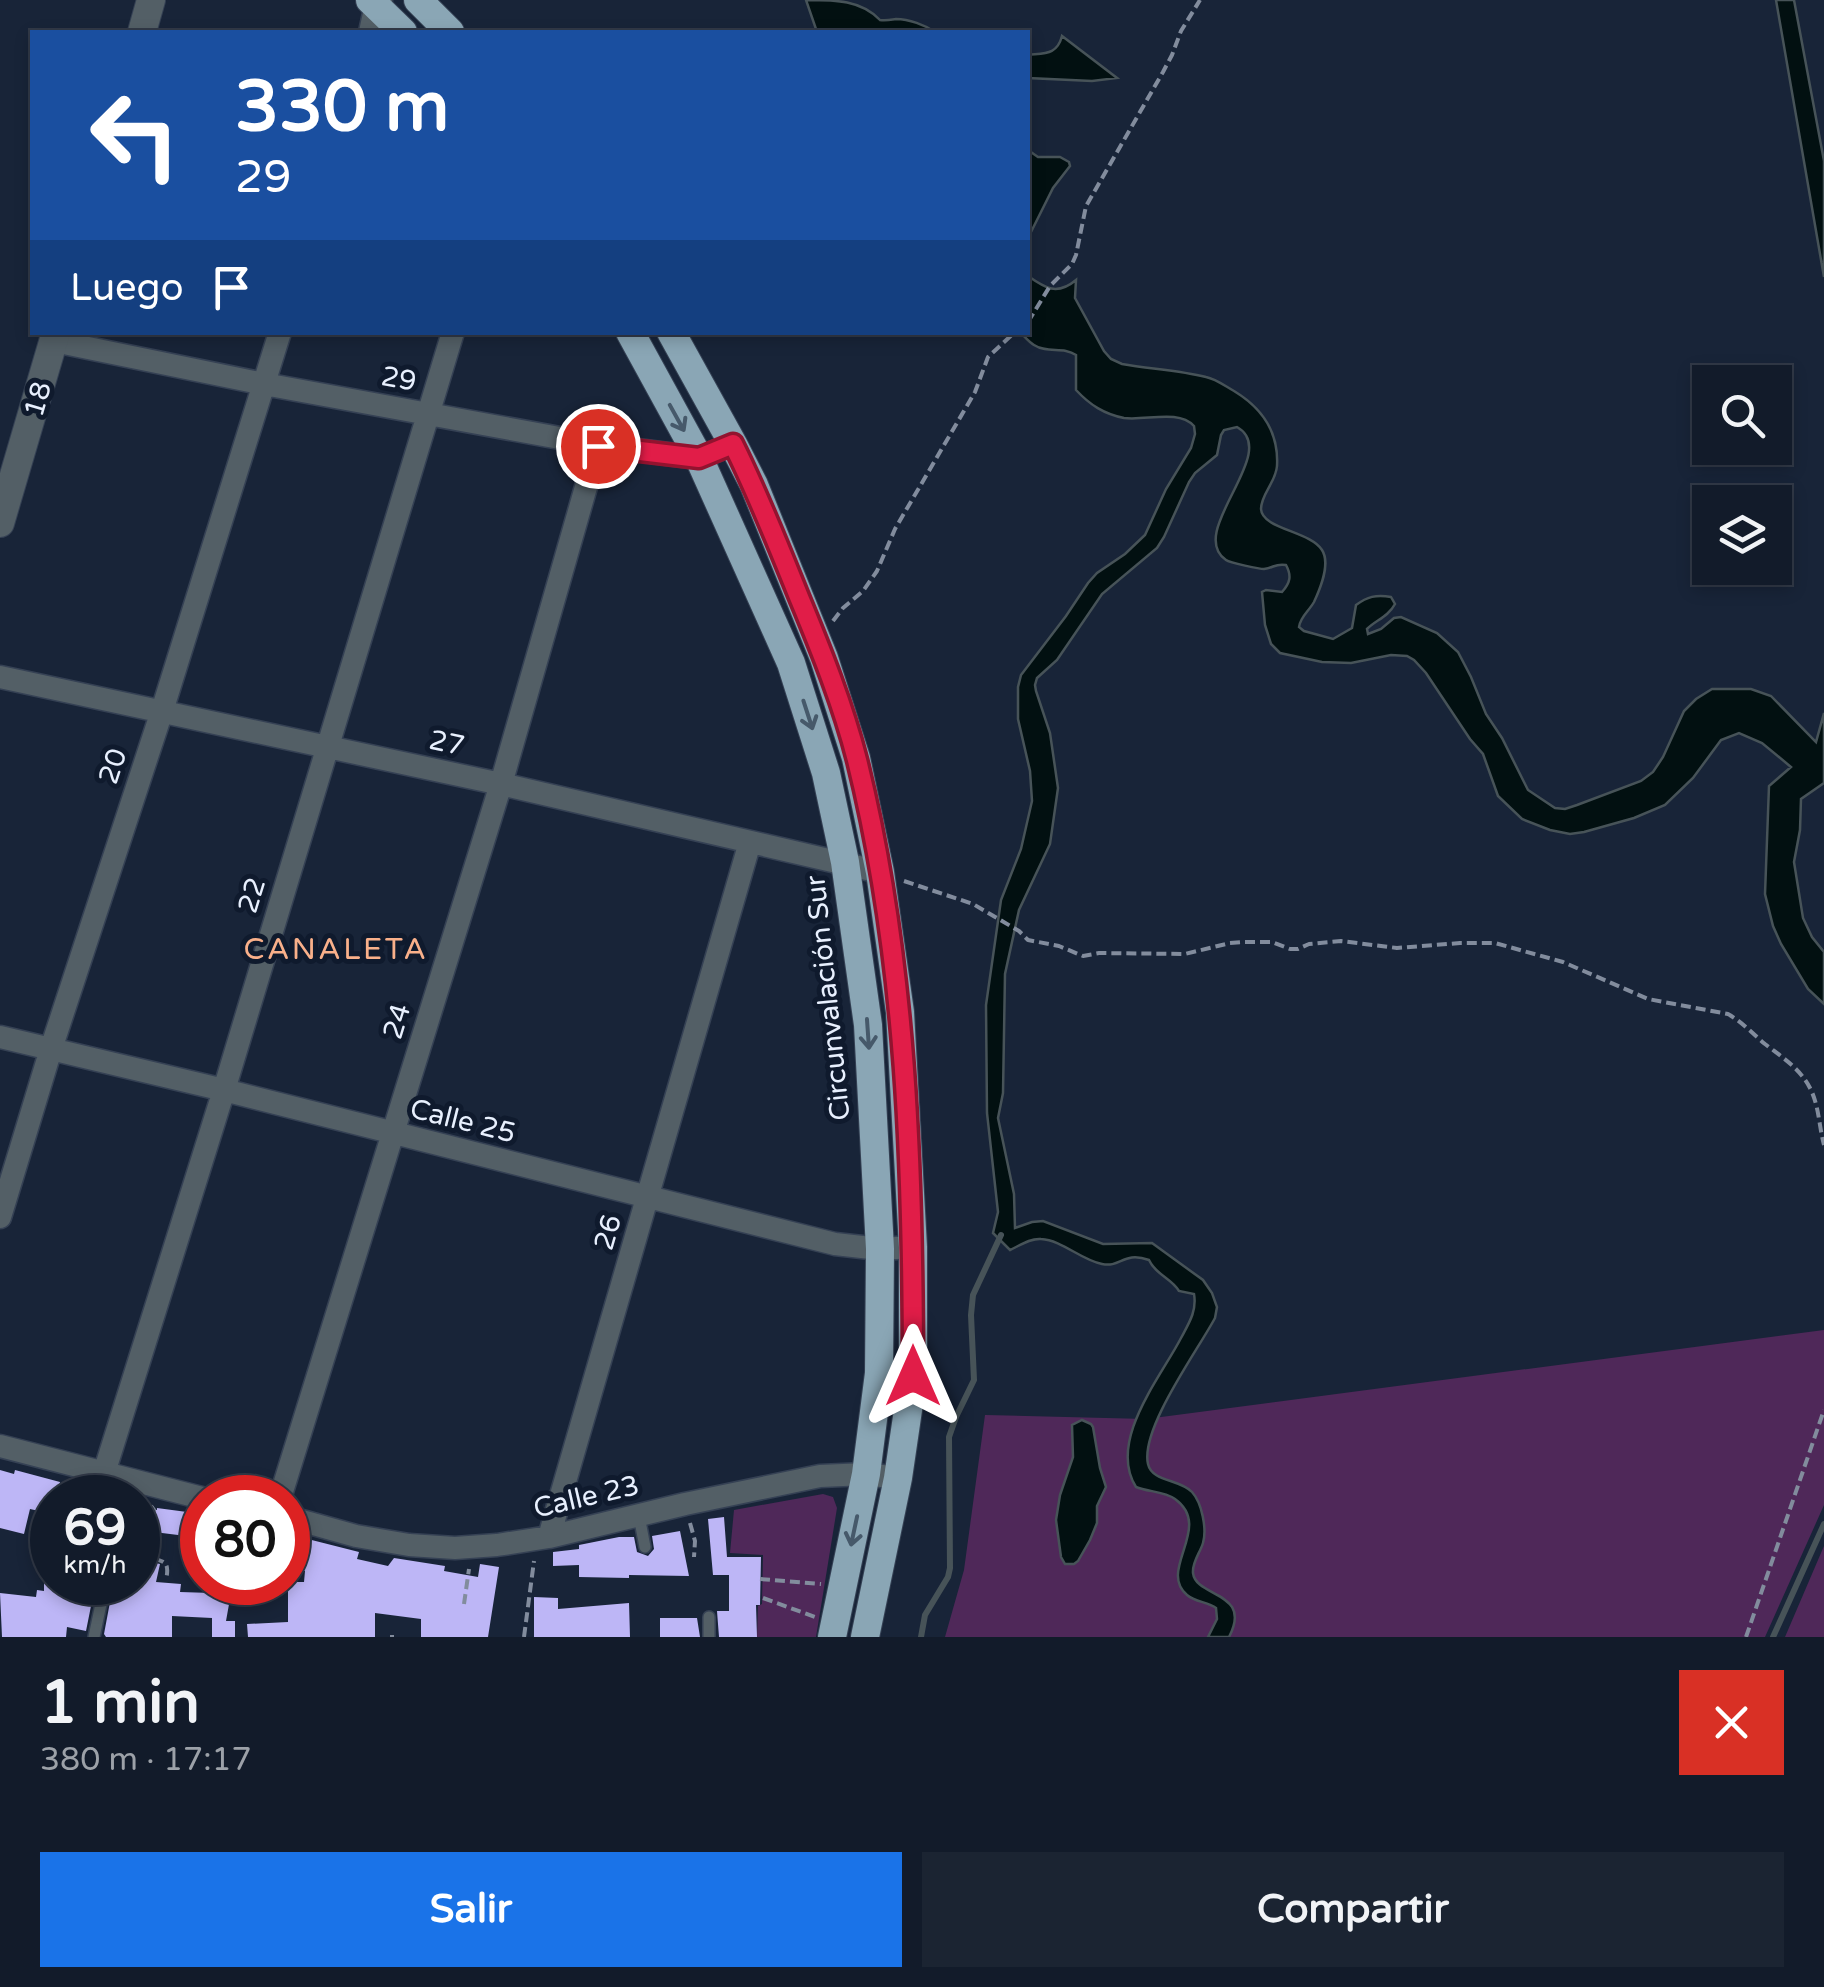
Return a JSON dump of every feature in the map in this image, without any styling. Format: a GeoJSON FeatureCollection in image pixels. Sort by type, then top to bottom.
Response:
{"type":"FeatureCollection","features":[{"type":"Feature","properties":{"kind":"highway"},"geometry":{"type":"LineString","coordinates":[[418,0],[448,30]]}},
{"type":"Feature","properties":{"kind":"highway"},"geometry":{"type":"LineString","coordinates":[[374,9],[400,30]]}},
{"type":"Feature","properties":{"kind":"highway","name":"Circunvalación Sur"},"geometry":{"type":"LineString","coordinates":[[632,335],[699,458],[791,663],[826,774],[845,862],[868,1025],[880,1249],[878,1373],[866,1474],[828,1629]]}},
{"type":"Feature","properties":{"kind":"highway"},"geometry":{"type":"LineString","coordinates":[[672,335],[754,486],[824,658],[856,758],[880,872],[900,1012],[913,1247],[913,1376],[898,1478],[865,1637]]}},
{"type":"Feature","properties":{"kind":"street"},"geometry":{"type":"LineString","coordinates":[[143,30],[151,0]]}},
{"type":"Feature","properties":{"kind":"street","name":"20"},"geometry":{"type":"LineString","coordinates":[[0,1217],[279,335]]}},
{"type":"Feature","properties":{"kind":"street","name":"22"},"geometry":{"type":"LineString","coordinates":[[104,1473],[452,335]]}},
{"type":"Feature","properties":{"kind":"street","name":"29"},"geometry":{"type":"LineString","coordinates":[[55,337],[264,384],[598,446],[699,458],[733,444]]}},
{"type":"Feature","properties":{"kind":"street","name":"18"},"geometry":{"type":"LineString","coordinates":[[0,523],[55,337]]}},
{"type":"Feature","properties":{"kind":"street","name":"24"},"geometry":{"type":"LineString","coordinates":[[287,1475],[500,784],[598,446]]}},
{"type":"Feature","properties":{"kind":"street","name":"27"},"geometry":{"type":"LineString","coordinates":[[0,677],[500,784],[880,872]]}},
{"type":"Feature","properties":{"kind":"street","name":"26"},"geometry":{"type":"LineString","coordinates":[[549,1537],[750,842]]}},
{"type":"Feature","properties":{"kind":"street","name":"Calle 25"},"geometry":{"type":"LineString","coordinates":[[0,1037],[835,1244],[880,1249],[913,1247]]}},
{"type":"Feature","properties":{"kind":"street"},"geometry":{"type":"LineString","coordinates":[[0,1446],[112,1475]]}},
{"type":"Feature","properties":{"kind":"street","name":"Calle 23"},"geometry":{"type":"LineString","coordinates":[[310,1522],[409,1545],[497,1546],[820,1476],[866,1474],[898,1478]]}},
{"type":"Feature","properties":{"kind":"lane"},"geometry":{"type":"LineString","coordinates":[[639,1516],[644,1547]]}},
{"type":"Feature","properties":{"kind":"lane"},"geometry":{"type":"LineString","coordinates":[[94,1637],[101,1605]]}},
{"type":"Feature","properties":{"kind":"lane"},"geometry":{"type":"LineString","coordinates":[[709,1616],[709,1637]]}},
{"type":"Feature","properties":{"kind":"path"},"geometry":{"type":"LineString","coordinates":[[1030,319],[1050,286],[1072,264],[1086,206],[1200,0]]}},
{"type":"Feature","properties":{"kind":"path"},"geometry":{"type":"LineString","coordinates":[[831,625],[878,570],[902,516],[976,392],[988,357],[1012,335]]}},
{"type":"Feature","properties":{"kind":"path"},"geometry":{"type":"LineString","coordinates":[[880,872],[973,904],[1028,940],[1060,946],[1083,956],[1184,954],[1244,942],[1272,942],[1290,949],[1340,941],[1397,948],[1460,943],[1496,943],[1517,948],[1563,962],[1648,1000],[1728,1014],[1738,1020],[1804,1078],[1818,1108],[1824,1145]]}},
{"type":"Feature","properties":{"kind":"path"},"geometry":{"type":"LineString","coordinates":[[1746,1637],[1824,1410]]}},
{"type":"Feature","properties":{"kind":"path"},"geometry":{"type":"LineString","coordinates":[[685,1504],[696,1541],[694,1557]]}},
{"type":"Feature","properties":{"kind":"path"},"geometry":{"type":"LineString","coordinates":[[524,1637],[536,1553],[549,1537]]}},
{"type":"Feature","properties":{"kind":"path"},"geometry":{"type":"LineString","coordinates":[[464,1604],[472,1547]]}},
{"type":"Feature","properties":{"kind":"path"},"geometry":{"type":"LineString","coordinates":[[160,1560],[168,1566],[166,1580]]}},
{"type":"Feature","properties":{"kind":"path"},"geometry":{"type":"LineString","coordinates":[[760,1579],[830,1585]]}},
{"type":"Feature","properties":{"kind":"path"},"geometry":{"type":"LineString","coordinates":[[763,1598],[828,1629]]}},
{"type":"Feature","properties":{"kind":"shaded area"},"geometry":{"type":"Polygon","coordinates":[[[806,0],[847,2],[865,8],[880,20],[906,20],[931,30],[816,30],[806,0]]]}},
{"type":"Feature","properties":{"kind":"shaded area"},"geometry":{"type":"Polygon","coordinates":[[[1776,0],[1794,0],[1824,161],[1824,277],[1776,0]]]}},
{"type":"Feature","properties":{"kind":"shaded area"},"geometry":{"type":"Polygon","coordinates":[[[1062,36],[1117,78],[1030,78],[1030,55],[1054,50],[1062,36]]]}},
{"type":"Feature","properties":{"kind":"shaded area"},"geometry":{"type":"Polygon","coordinates":[[[1030,151],[1038,157],[1060,157],[1069,162],[1030,234],[1030,151]]]}},
{"type":"Feature","properties":{"kind":"shaded area"},"geometry":{"type":"Polygon","coordinates":[[[1030,277],[1057,289],[1076,280],[1075,298],[1111,359],[1210,378],[1253,405],[1272,432],[1277,454],[1276,472],[1262,504],[1263,516],[1308,538],[1324,556],[1322,584],[1299,627],[1333,639],[1352,628],[1356,605],[1372,597],[1391,597],[1395,604],[1367,629],[1368,634],[1401,617],[1437,633],[1458,652],[1486,714],[1528,790],[1555,808],[1577,805],[1641,781],[1653,772],[1684,711],[1712,689],[1751,689],[1771,696],[1816,742],[1824,713],[1824,783],[1801,799],[1794,862],[1803,918],[1824,952],[1824,1004],[1808,989],[1781,944],[1765,894],[1769,786],[1791,767],[1762,743],[1739,733],[1721,740],[1693,778],[1665,805],[1634,818],[1570,834],[1522,819],[1498,796],[1483,754],[1414,660],[1391,655],[1351,663],[1322,662],[1280,653],[1271,644],[1262,592],[1282,592],[1289,579],[1286,565],[1264,569],[1239,564],[1226,560],[1217,547],[1223,512],[1248,454],[1248,439],[1237,427],[1224,430],[1217,455],[1189,482],[1157,548],[1102,594],[1057,660],[1037,678],[1036,691],[1050,733],[1058,788],[1050,844],[1019,910],[1005,974],[1003,1093],[998,1118],[1014,1194],[1015,1228],[1043,1221],[1103,1244],[1152,1243],[1203,1280],[1212,1293],[1217,1307],[1215,1318],[1161,1411],[1148,1449],[1148,1464],[1155,1474],[1187,1488],[1198,1503],[1204,1537],[1193,1573],[1196,1581],[1229,1603],[1234,1611],[1229,1637],[1208,1637],[1217,1619],[1216,1608],[1190,1597],[1179,1585],[1180,1561],[1188,1535],[1185,1510],[1171,1496],[1136,1487],[1129,1469],[1132,1430],[1189,1322],[1194,1294],[1179,1291],[1149,1260],[1133,1257],[1102,1264],[1041,1239],[1010,1250],[993,1233],[998,1212],[987,1113],[986,1005],[1001,900],[1021,849],[1032,801],[1030,771],[1018,719],[1021,675],[1088,583],[1145,535],[1195,434],[1194,426],[1179,418],[1133,419],[1104,411],[1076,390],[1076,355],[1039,348],[1023,335],[1030,335],[1030,277]]]}},
{"type":"Feature","properties":{"kind":"shaded area"},"geometry":{"type":"Polygon","coordinates":[[[1824,1330],[1824,1505],[1765,1637],[945,1637],[964,1570],[985,1415],[1146,1419],[1824,1330]]]}},
{"type":"Feature","properties":{"kind":"shaded area"},"geometry":{"type":"Polygon","coordinates":[[[1082,1420],[1093,1427],[1106,1487],[1097,1506],[1097,1523],[1090,1540],[1078,1561],[1065,1564],[1056,1520],[1073,1457],[1072,1425],[1082,1420]]]}},
{"type":"Feature","properties":{"kind":"shaded area"},"geometry":{"type":"Polygon","coordinates":[[[823,1494],[833,1497],[837,1508],[816,1637],[757,1637],[763,1555],[730,1553],[734,1510],[823,1494]]]}},
{"type":"Feature","properties":{"kind":"shaded area"},"geometry":{"type":"Polygon","coordinates":[[[1824,1546],[1824,1637],[1785,1637],[1824,1546]]]}},
{"type":"Feature","properties":{"kind":"building"},"geometry":{"type":"Polygon","coordinates":[[[0,1470],[34,1475],[30,1475],[30,1509],[24,1534],[0,1528],[0,1470]]]}},
{"type":"Feature","properties":{"kind":"building"},"geometry":{"type":"Polygon","coordinates":[[[160,1508],[180,1511],[180,1535],[160,1533],[160,1508]]]}},
{"type":"Feature","properties":{"kind":"building"},"geometry":{"type":"Polygon","coordinates":[[[724,1517],[727,1557],[761,1557],[757,1637],[719,1637],[717,1611],[729,1611],[729,1575],[713,1575],[708,1519],[724,1517]]]}},
{"type":"Feature","properties":{"kind":"building"},"geometry":{"type":"Polygon","coordinates":[[[680,1531],[689,1576],[579,1577],[579,1565],[553,1566],[553,1552],[619,1537],[634,1537],[637,1552],[648,1556],[654,1549],[652,1536],[680,1531]]]}},
{"type":"Feature","properties":{"kind":"building"},"geometry":{"type":"Polygon","coordinates":[[[310,1540],[359,1552],[357,1559],[388,1566],[394,1558],[445,1566],[444,1571],[478,1577],[480,1564],[499,1567],[488,1637],[421,1637],[421,1619],[375,1613],[375,1637],[248,1637],[247,1624],[288,1622],[288,1605],[310,1605],[310,1540]]]}},
{"type":"Feature","properties":{"kind":"building"},"geometry":{"type":"Polygon","coordinates":[[[160,1582],[180,1584],[180,1605],[229,1605],[226,1621],[235,1621],[235,1637],[212,1637],[212,1618],[172,1616],[172,1637],[104,1634],[109,1605],[160,1605],[160,1582]]]}},
{"type":"Feature","properties":{"kind":"building"},"geometry":{"type":"Polygon","coordinates":[[[0,1593],[30,1596],[30,1605],[91,1605],[86,1631],[67,1627],[66,1637],[2,1637],[0,1593]]]}},
{"type":"Feature","properties":{"kind":"building"},"geometry":{"type":"Polygon","coordinates":[[[534,1597],[558,1598],[558,1609],[629,1603],[630,1637],[534,1637],[534,1597]]]}},
{"type":"Feature","properties":{"kind":"building"},"geometry":{"type":"Polygon","coordinates":[[[660,1618],[697,1618],[700,1637],[660,1637],[660,1618]]]}},
{"type":"Feature","properties":{"kind":"waterway"},"geometry":{"type":"LineString","coordinates":[[921,1637],[925,1615],[950,1568],[949,1437],[974,1380],[973,1295],[1001,1235]]}},
{"type":"Feature","properties":{"kind":"waterway"},"geometry":{"type":"LineString","coordinates":[[1773,1637],[1824,1524]]}},
{"type":"Feature","properties":{"kind":"district","name":"CANALETA"},"geometry":{"type":"Point","coordinates":[336,949]}},
{"type":"Feature","properties":{"kind":"route"},"geometry":{"type":"LineString","coordinates":[[598,446],[699,458],[733,444],[824,658],[856,758],[880,872],[900,1012],[913,1247],[913,1376]]}}]}
